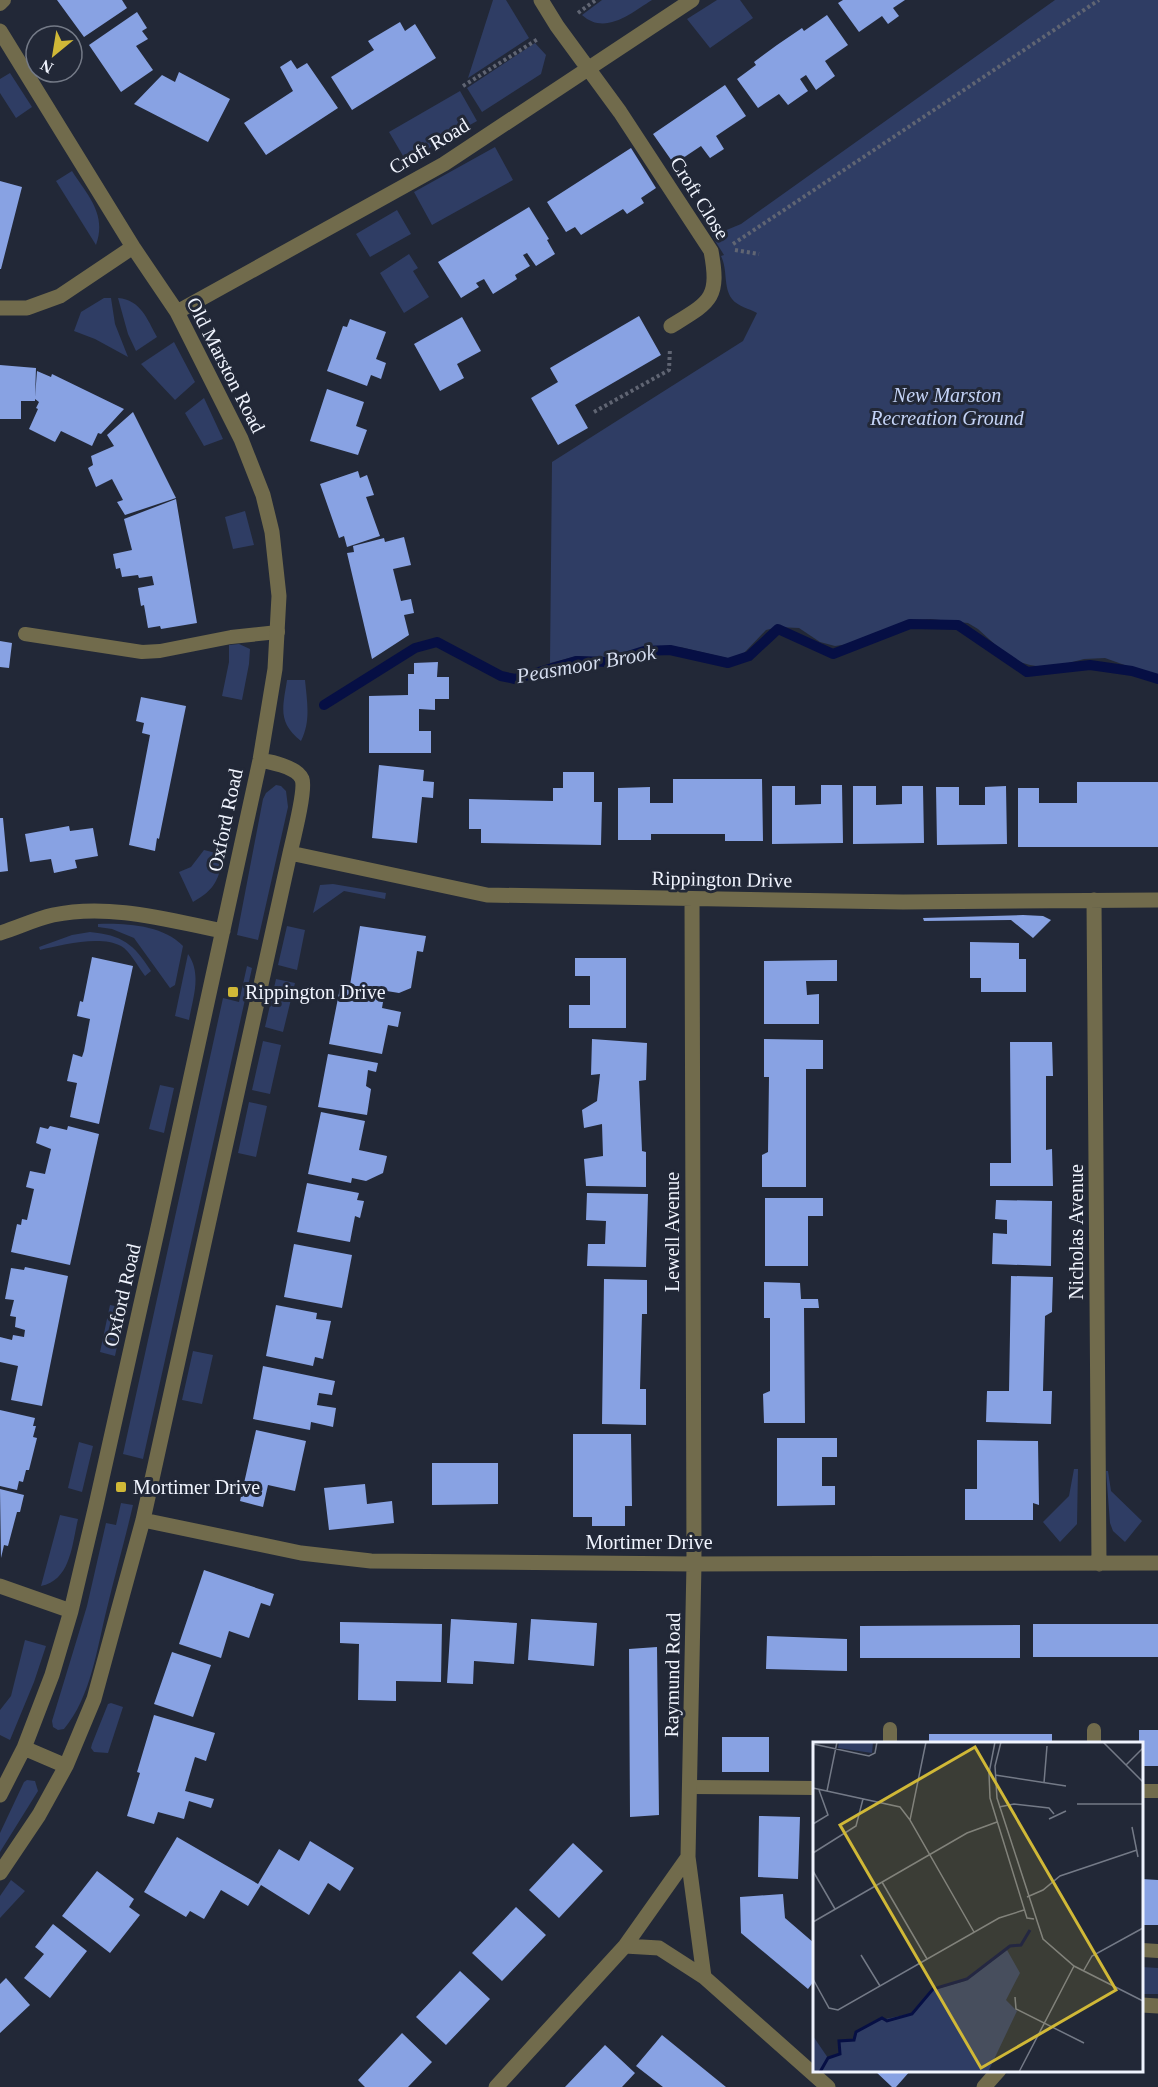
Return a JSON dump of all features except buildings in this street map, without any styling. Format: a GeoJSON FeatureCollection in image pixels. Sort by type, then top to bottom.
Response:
{"type":"FeatureCollection","features":[{"type":"Feature","properties":{"kind":"street"},"geometry":{"type":"LineString","coordinates":[[541,0],[589,70]]}},
{"type":"Feature","properties":{"kind":"street","name":"Croft Road"},"geometry":{"type":"LineString","coordinates":[[177,312],[444,164],[692,0]]}},
{"type":"Feature","properties":{"kind":"street","name":"Old Marston Road"},"geometry":{"type":"LineString","coordinates":[[0,31],[133,247],[177,312],[241,439],[263,495],[272,532],[279,596],[275,669],[260,760]]}},
{"type":"Feature","properties":{"kind":"street","name":"Croft Close"},"geometry":{"type":"LineString","coordinates":[[589,70],[620,112],[711,251],[715,274],[712,294],[706,304],[672,326]]}},
{"type":"Feature","properties":{"kind":"street"},"geometry":{"type":"LineString","coordinates":[[0,308],[27,308],[60,296],[133,247]]}},
{"type":"Feature","properties":{"kind":"street","name":"Oxford Road"},"geometry":{"type":"LineString","coordinates":[[0,1795],[24,1749],[52,1675],[71,1611],[260,760],[297,772],[302,779],[302,792],[143,1520],[94,1699],[66,1766],[39,1815],[0,1873]]}},
{"type":"Feature","properties":{"kind":"street","name":"Rippington Drive"},"geometry":{"type":"LineString","coordinates":[[290,853],[487,895],[903,902],[1158,900]]}},
{"type":"Feature","properties":{"kind":"street","name":"Lewell Avenue"},"geometry":{"type":"LineString","coordinates":[[692,900],[694,1564]]}},
{"type":"Feature","properties":{"kind":"street","name":"Nicholas Avenue"},"geometry":{"type":"LineString","coordinates":[[1094,900],[1099,1564]]}},
{"type":"Feature","properties":{"kind":"street"},"geometry":{"type":"LineString","coordinates":[[0,933],[51,916],[99,911],[168,920],[223,931]]}},
{"type":"Feature","properties":{"kind":"street","name":"Mortimer Drive"},"geometry":{"type":"LineString","coordinates":[[143,1520],[300,1553],[371,1561],[694,1564],[1158,1563]]}},
{"type":"Feature","properties":{"kind":"street","name":"Raymund Road"},"geometry":{"type":"LineString","coordinates":[[694,1564],[688,1857],[704,1977]]}},
{"type":"Feature","properties":{"kind":"street"},"geometry":{"type":"LineString","coordinates":[[0,1586],[71,1611]]}},
{"type":"Feature","properties":{"kind":"street"},"geometry":{"type":"LineString","coordinates":[[24,1749],[66,1766]]}},
{"type":"Feature","properties":{"kind":"street"},"geometry":{"type":"LineString","coordinates":[[496,2087],[625,1946],[688,1857]]}},
{"type":"Feature","properties":{"kind":"street"},"geometry":{"type":"LineString","coordinates":[[625,1946],[659,1948],[704,1977],[828,2087]]}},
{"type":"Feature","properties":{"kind":"street"},"geometry":{"type":"LineString","coordinates":[[1143,2005],[1158,2006]]}},
{"type":"Feature","properties":{"kind":"street"},"geometry":{"type":"LineString","coordinates":[[984,2087],[997,2072]]}},
{"type":"Feature","properties":{"kind":"lane"},"geometry":{"type":"LineString","coordinates":[[0,4],[4,0]]}},
{"type":"Feature","properties":{"kind":"lane"},"geometry":{"type":"LineString","coordinates":[[25,634],[142,652],[160,651],[231,637],[278,632]]}},
{"type":"Feature","properties":{"kind":"lane"},"geometry":{"type":"LineString","coordinates":[[890,1729],[890,1742]]}},
{"type":"Feature","properties":{"kind":"lane"},"geometry":{"type":"LineString","coordinates":[[691,1787],[813,1788]]}},
{"type":"Feature","properties":{"kind":"lane"},"geometry":{"type":"LineString","coordinates":[[1143,1950],[1158,1951]]}},
{"type":"Feature","properties":{"kind":"path"},"geometry":{"type":"LineString","coordinates":[[574,15],[596,0]]}},
{"type":"Feature","properties":{"kind":"path"},"geometry":{"type":"LineString","coordinates":[[728,248],[1099,0]]}},
{"type":"Feature","properties":{"kind":"path"},"geometry":{"type":"LineString","coordinates":[[463,86],[541,37]]}},
{"type":"Feature","properties":{"kind":"path"},"geometry":{"type":"LineString","coordinates":[[594,412],[669,369],[672,326]]}},
{"type":"Feature","properties":{"kind":"green space"},"geometry":{"type":"Polygon","coordinates":[[[493,0],[506,0],[529,38],[468,78],[493,0]]]}},
{"type":"Feature","properties":{"kind":"green space"},"geometry":{"type":"Polygon","coordinates":[[[602,0],[652,0],[627,16],[609,23],[591,21],[582,15],[602,0]]]}},
{"type":"Feature","properties":{"kind":"green space"},"geometry":{"type":"Polygon","coordinates":[[[717,0],[740,0],[753,18],[710,48],[687,19],[717,0]]]}},
{"type":"Feature","properties":{"kind":"green space","name":"New Marston Recreation Ground"},"geometry":{"type":"Polygon","coordinates":[[[1055,0],[1158,0],[1158,677],[1105,658],[1084,659],[1049,668],[1030,665],[1012,660],[978,629],[968,623],[931,619],[911,620],[849,644],[835,646],[820,642],[799,628],[778,627],[766,630],[744,653],[731,659],[680,647],[655,647],[644,648],[613,659],[577,656],[550,663],[552,462],[743,341],[757,313],[737,304],[729,294],[721,256],[724,255],[712,236],[741,224],[1055,0]]]}},
{"type":"Feature","properties":{"kind":"green space"},"geometry":{"type":"Polygon","coordinates":[[[535,43],[546,55],[541,74],[482,112],[467,88],[535,43]]]}},
{"type":"Feature","properties":{"kind":"green space"},"geometry":{"type":"Polygon","coordinates":[[[10,73],[32,107],[16,118],[0,93],[0,79],[10,73]]]}},
{"type":"Feature","properties":{"kind":"green space"},"geometry":{"type":"Polygon","coordinates":[[[460,91],[477,121],[406,161],[389,132],[460,91]]]}},
{"type":"Feature","properties":{"kind":"green space"},"geometry":{"type":"Polygon","coordinates":[[[495,147],[513,180],[432,225],[414,192],[495,147]]]}},
{"type":"Feature","properties":{"kind":"green space"},"geometry":{"type":"Polygon","coordinates":[[[72,171],[90,197],[97,215],[99,234],[96,245],[56,181],[72,171]]]}},
{"type":"Feature","properties":{"kind":"green space"},"geometry":{"type":"Polygon","coordinates":[[[397,210],[411,234],[370,257],[356,234],[397,210]]]}},
{"type":"Feature","properties":{"kind":"green space"},"geometry":{"type":"Polygon","coordinates":[[[409,254],[418,268],[413,271],[429,297],[404,313],[380,273],[409,254]]]}},
{"type":"Feature","properties":{"kind":"green space"},"geometry":{"type":"Polygon","coordinates":[[[104,298],[111,298],[115,324],[128,357],[95,339],[74,331],[81,312],[104,298]]]}},
{"type":"Feature","properties":{"kind":"green space"},"geometry":{"type":"Polygon","coordinates":[[[118,298],[138,306],[157,337],[136,351],[128,334],[118,298]]]}},
{"type":"Feature","properties":{"kind":"green space"},"geometry":{"type":"Polygon","coordinates":[[[174,342],[195,382],[175,400],[141,364],[174,342]]]}},
{"type":"Feature","properties":{"kind":"green space"},"geometry":{"type":"Polygon","coordinates":[[[204,398],[223,439],[204,446],[185,413],[204,398]]]}},
{"type":"Feature","properties":{"kind":"green space"},"geometry":{"type":"Polygon","coordinates":[[[245,511],[254,545],[233,549],[225,517],[245,511]]]}},
{"type":"Feature","properties":{"kind":"green space"},"geometry":{"type":"Polygon","coordinates":[[[239,644],[250,649],[242,700],[222,696],[229,662],[229,645],[239,644]]]}},
{"type":"Feature","properties":{"kind":"green space"},"geometry":{"type":"Polygon","coordinates":[[[287,680],[305,680],[307,719],[301,741],[288,727],[283,714],[287,680]]]}},
{"type":"Feature","properties":{"kind":"green space"},"geometry":{"type":"Polygon","coordinates":[[[276,785],[286,791],[288,807],[258,940],[237,935],[263,799],[266,793],[276,785]]]}},
{"type":"Feature","properties":{"kind":"green space"},"geometry":{"type":"Polygon","coordinates":[[[204,850],[224,855],[215,883],[207,893],[193,902],[179,872],[191,867],[204,850]]]}},
{"type":"Feature","properties":{"kind":"green space"},"geometry":{"type":"Polygon","coordinates":[[[333,884],[386,893],[385,899],[344,891],[313,913],[320,885],[333,884]]]}},
{"type":"Feature","properties":{"kind":"green space"},"geometry":{"type":"Polygon","coordinates":[[[98,924],[143,927],[175,939],[183,946],[175,985],[170,988],[134,938],[112,929],[98,927],[98,924]]]}},
{"type":"Feature","properties":{"kind":"green space"},"geometry":{"type":"Polygon","coordinates":[[[287,926],[305,930],[297,970],[278,965],[287,926]]]}},
{"type":"Feature","properties":{"kind":"green space"},"geometry":{"type":"Polygon","coordinates":[[[101,933],[126,942],[139,954],[151,971],[145,976],[128,952],[112,943],[92,941],[40,950],[39,947],[72,935],[101,933]]]}},
{"type":"Feature","properties":{"kind":"green space"},"geometry":{"type":"Polygon","coordinates":[[[188,954],[196,978],[189,1020],[175,1016],[188,954]]]}},
{"type":"Feature","properties":{"kind":"green space"},"geometry":{"type":"Polygon","coordinates":[[[247,966],[252,968],[143,1459],[123,1454],[223,998],[239,1002],[247,966]]]}},
{"type":"Feature","properties":{"kind":"green space"},"geometry":{"type":"Polygon","coordinates":[[[276,979],[295,983],[283,1032],[265,1027],[276,979]]]}},
{"type":"Feature","properties":{"kind":"green space"},"geometry":{"type":"Polygon","coordinates":[[[263,1041],[281,1045],[270,1094],[252,1090],[263,1041]]]}},
{"type":"Feature","properties":{"kind":"green space"},"geometry":{"type":"Polygon","coordinates":[[[160,1085],[174,1088],[164,1133],[149,1129],[160,1085]]]}},
{"type":"Feature","properties":{"kind":"green space"},"geometry":{"type":"Polygon","coordinates":[[[249,1102],[267,1106],[256,1157],[238,1153],[249,1102]]]}},
{"type":"Feature","properties":{"kind":"green space"},"geometry":{"type":"Polygon","coordinates":[[[110,1305],[125,1308],[115,1356],[100,1352],[110,1305]]]}},
{"type":"Feature","properties":{"kind":"green space"},"geometry":{"type":"Polygon","coordinates":[[[193,1351],[213,1355],[202,1404],[182,1400],[193,1351]]]}},
{"type":"Feature","properties":{"kind":"green space"},"geometry":{"type":"Polygon","coordinates":[[[79,1442],[93,1446],[82,1492],[68,1488],[79,1442]]]}},
{"type":"Feature","properties":{"kind":"green space"},"geometry":{"type":"Polygon","coordinates":[[[1074,1469],[1078,1469],[1077,1524],[1060,1542],[1043,1522],[1069,1496],[1074,1469]]]}},
{"type":"Feature","properties":{"kind":"green space"},"geometry":{"type":"Polygon","coordinates":[[[1106,1471],[1108,1471],[1111,1491],[1142,1521],[1125,1542],[1113,1531],[1110,1523],[1106,1471]]]}},
{"type":"Feature","properties":{"kind":"green space"},"geometry":{"type":"Polygon","coordinates":[[[121,1503],[133,1505],[92,1672],[73,1716],[64,1729],[58,1730],[53,1727],[52,1721],[87,1606],[106,1523],[116,1525],[121,1503]]]}},
{"type":"Feature","properties":{"kind":"green space"},"geometry":{"type":"Polygon","coordinates":[[[60,1515],[78,1519],[72,1550],[59,1577],[41,1586],[60,1515]]]}},
{"type":"Feature","properties":{"kind":"green space"},"geometry":{"type":"Polygon","coordinates":[[[25,1640],[46,1646],[10,1740],[0,1735],[0,1710],[11,1696],[25,1640]]]}},
{"type":"Feature","properties":{"kind":"green space"},"geometry":{"type":"Polygon","coordinates":[[[108,1704],[123,1707],[108,1753],[94,1752],[91,1748],[92,1744],[108,1704]]]}},
{"type":"Feature","properties":{"kind":"green space"},"geometry":{"type":"Polygon","coordinates":[[[27,1780],[35,1781],[38,1791],[0,1852],[0,1833],[27,1780]]]}},
{"type":"Feature","properties":{"kind":"green space"},"geometry":{"type":"Polygon","coordinates":[[[11,1880],[25,1891],[0,1918],[0,1896],[11,1880]]]}},
{"type":"Feature","properties":{"kind":"green space"},"geometry":{"type":"Polygon","coordinates":[[[1143,1967],[1158,1968],[1158,1994],[1143,1994],[1143,1967]]]}},
{"type":"Feature","properties":{"kind":"waterway","name":"Peasmoor Brook"},"geometry":{"type":"LineString","coordinates":[[324,705],[415,648],[437,642],[501,676],[515,679],[576,661],[609,662],[644,651],[670,650],[728,663],[749,656],[778,629],[833,654],[910,624],[958,625],[1027,672],[1090,665],[1132,671],[1158,679]]}},
{"type":"Feature","properties":{"kind":"place","name":"Rippington Drive"},"geometry":{"type":"Point","coordinates":[233,992]}},
{"type":"Feature","properties":{"kind":"place","name":"Mortimer Drive"},"geometry":{"type":"Point","coordinates":[121,1487]}}]}
